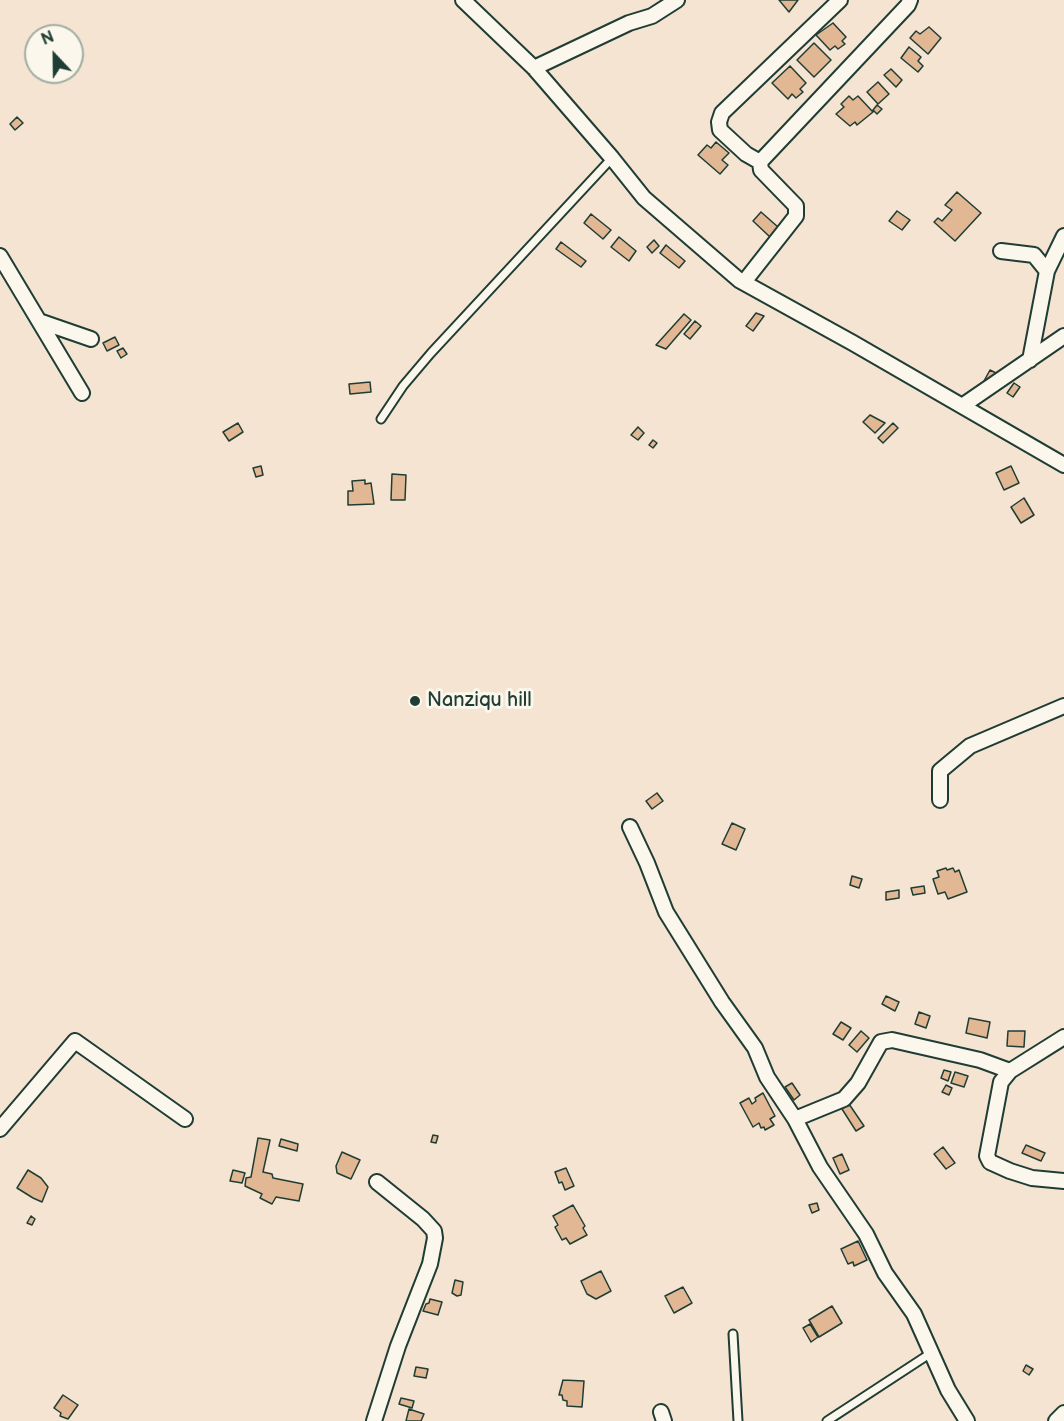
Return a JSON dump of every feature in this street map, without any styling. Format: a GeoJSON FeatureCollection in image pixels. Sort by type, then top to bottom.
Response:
{"type":"FeatureCollection","features":[{"type":"Feature","properties":{"kind":"street"},"geometry":{"type":"LineString","coordinates":[[463,0],[534,68],[644,198],[744,282],[1064,465]]}},
{"type":"Feature","properties":{"kind":"street"},"geometry":{"type":"LineString","coordinates":[[534,68],[629,22],[652,16],[677,0]]}},
{"type":"Feature","properties":{"kind":"street"},"geometry":{"type":"LineString","coordinates":[[760,162],[746,154],[720,130],[719,122],[722,113],[840,0]]}},
{"type":"Feature","properties":{"kind":"street"},"geometry":{"type":"LineString","coordinates":[[760,162],[908,5],[910,0]]}},
{"type":"Feature","properties":{"kind":"street"},"geometry":{"type":"LineString","coordinates":[[744,282],[796,216],[796,206],[761,170],[760,162]]}},
{"type":"Feature","properties":{"kind":"street"},"geometry":{"type":"LineString","coordinates":[[1030,360],[1047,271],[1064,236]]}},
{"type":"Feature","properties":{"kind":"street"},"geometry":{"type":"LineString","coordinates":[[1001,251],[1034,255],[1047,271]]}},
{"type":"Feature","properties":{"kind":"street"},"geometry":{"type":"LineString","coordinates":[[0,256],[82,393]]}},
{"type":"Feature","properties":{"kind":"street"},"geometry":{"type":"LineString","coordinates":[[39,321],[90,339]]}},
{"type":"Feature","properties":{"kind":"street"},"geometry":{"type":"LineString","coordinates":[[962,406],[1064,336]]}},
{"type":"Feature","properties":{"kind":"street"},"geometry":{"type":"LineString","coordinates":[[940,800],[940,771],[970,746],[1064,706]]}},
{"type":"Feature","properties":{"kind":"street"},"geometry":{"type":"LineString","coordinates":[[630,827],[666,912],[722,1002],[755,1048],[767,1077],[795,1119],[820,1167],[866,1234],[885,1273],[914,1314],[948,1390],[967,1421]]}},
{"type":"Feature","properties":{"kind":"street"},"geometry":{"type":"LineString","coordinates":[[1064,1037],[1010,1071],[1001,1082],[987,1156],[990,1162],[1010,1172],[1032,1178],[1064,1181]]}},
{"type":"Feature","properties":{"kind":"street"},"geometry":{"type":"LineString","coordinates":[[795,1119],[844,1099],[858,1083],[881,1042],[892,1040],[980,1060],[1010,1071]]}},
{"type":"Feature","properties":{"kind":"street"},"geometry":{"type":"LineString","coordinates":[[0,1129],[75,1041],[185,1119]]}},
{"type":"Feature","properties":{"kind":"street"},"geometry":{"type":"LineString","coordinates":[[374,1421],[398,1346],[430,1264],[435,1238],[434,1231],[423,1218],[378,1182]]}},
{"type":"Feature","properties":{"kind":"street"},"geometry":{"type":"LineString","coordinates":[[1056,1421],[1064,1413]]}},
{"type":"Feature","properties":{"kind":"lane"},"geometry":{"type":"LineString","coordinates":[[381,419],[403,386],[431,353],[612,158]]}},
{"type":"Feature","properties":{"kind":"lane"},"geometry":{"type":"LineString","coordinates":[[733,1335],[738,1421]]}},
{"type":"Feature","properties":{"kind":"lane"},"geometry":{"type":"LineString","coordinates":[[827,1421],[931,1353]]}},
{"type":"Feature","properties":{"kind":"building"},"geometry":{"type":"Polygon","coordinates":[[[779,0],[798,0],[789,12],[779,0]]]}},
{"type":"Feature","properties":{"kind":"building"},"geometry":{"type":"Polygon","coordinates":[[[833,23],[846,37],[842,41],[845,44],[838,49],[835,46],[830,50],[816,35],[833,23]]]}},
{"type":"Feature","properties":{"kind":"building"},"geometry":{"type":"Polygon","coordinates":[[[929,27],[941,38],[928,54],[910,38],[916,31],[920,34],[929,27]]]}},
{"type":"Feature","properties":{"kind":"building"},"geometry":{"type":"Polygon","coordinates":[[[814,43],[831,60],[814,77],[797,60],[814,43]]]}},
{"type":"Feature","properties":{"kind":"building"},"geometry":{"type":"Polygon","coordinates":[[[909,47],[921,57],[918,61],[923,66],[918,72],[901,58],[909,47]]]}},
{"type":"Feature","properties":{"kind":"building"},"geometry":{"type":"Polygon","coordinates":[[[790,66],[806,83],[800,89],[803,92],[796,98],[792,94],[788,99],[772,83],[790,66]]]}},
{"type":"Feature","properties":{"kind":"building"},"geometry":{"type":"Polygon","coordinates":[[[891,69],[902,80],[896,87],[884,75],[891,69]]]}},
{"type":"Feature","properties":{"kind":"building"},"geometry":{"type":"Polygon","coordinates":[[[878,82],[889,94],[878,104],[867,92],[878,82]]]}},
{"type":"Feature","properties":{"kind":"building"},"geometry":{"type":"Polygon","coordinates":[[[849,96],[853,100],[858,96],[873,112],[857,125],[855,122],[850,126],[836,114],[844,107],[841,104],[849,96]]]}},
{"type":"Feature","properties":{"kind":"building"},"geometry":{"type":"Polygon","coordinates":[[[877,105],[882,109],[877,114],[873,110],[877,105]]]}},
{"type":"Feature","properties":{"kind":"building"},"geometry":{"type":"Polygon","coordinates":[[[17,117],[23,123],[15,130],[10,124],[17,117]]]}},
{"type":"Feature","properties":{"kind":"building"},"geometry":{"type":"Polygon","coordinates":[[[716,142],[729,153],[722,160],[728,165],[720,174],[698,155],[707,145],[711,148],[716,142]]]}},
{"type":"Feature","properties":{"kind":"building"},"geometry":{"type":"Polygon","coordinates":[[[957,192],[981,213],[955,241],[934,222],[938,218],[942,221],[952,210],[945,205],[957,192]]]}},
{"type":"Feature","properties":{"kind":"building"},"geometry":{"type":"Polygon","coordinates":[[[897,211],[910,220],[902,230],[889,221],[897,211]]]}},
{"type":"Feature","properties":{"kind":"building"},"geometry":{"type":"Polygon","coordinates":[[[761,212],[778,227],[770,237],[753,221],[761,212]]]}},
{"type":"Feature","properties":{"kind":"building"},"geometry":{"type":"Polygon","coordinates":[[[591,214],[611,230],[603,239],[584,223],[591,214]]]}},
{"type":"Feature","properties":{"kind":"building"},"geometry":{"type":"Polygon","coordinates":[[[619,237],[636,251],[629,261],[611,247],[619,237]]]}},
{"type":"Feature","properties":{"kind":"building"},"geometry":{"type":"Polygon","coordinates":[[[654,240],[659,246],[652,253],[647,247],[654,240]]]}},
{"type":"Feature","properties":{"kind":"building"},"geometry":{"type":"Polygon","coordinates":[[[561,242],[586,261],[581,267],[556,249],[561,242]]]}},
{"type":"Feature","properties":{"kind":"building"},"geometry":{"type":"Polygon","coordinates":[[[666,245],[685,261],[679,268],[660,253],[666,245]]]}},
{"type":"Feature","properties":{"kind":"building"},"geometry":{"type":"Polygon","coordinates":[[[756,313],[764,316],[753,331],[746,326],[756,313]]]}},
{"type":"Feature","properties":{"kind":"building"},"geometry":{"type":"Polygon","coordinates":[[[684,314],[691,320],[666,349],[656,345],[684,314]]]}},
{"type":"Feature","properties":{"kind":"building"},"geometry":{"type":"Polygon","coordinates":[[[695,321],[701,326],[690,339],[684,334],[695,321]]]}},
{"type":"Feature","properties":{"kind":"building"},"geometry":{"type":"Polygon","coordinates":[[[115,337],[119,345],[107,351],[103,343],[115,337]]]}},
{"type":"Feature","properties":{"kind":"building"},"geometry":{"type":"Polygon","coordinates":[[[123,348],[127,354],[121,358],[117,351],[123,348]]]}},
{"type":"Feature","properties":{"kind":"building"},"geometry":{"type":"Polygon","coordinates":[[[990,370],[998,374],[992,385],[984,381],[990,370]]]}},
{"type":"Feature","properties":{"kind":"building"},"geometry":{"type":"Polygon","coordinates":[[[370,382],[371,392],[350,394],[349,384],[370,382]]]}},
{"type":"Feature","properties":{"kind":"building"},"geometry":{"type":"Polygon","coordinates":[[[1014,383],[1020,387],[1013,397],[1007,393],[1014,383]]]}},
{"type":"Feature","properties":{"kind":"building"},"geometry":{"type":"Polygon","coordinates":[[[870,415],[885,423],[875,433],[863,422],[870,415]]]}},
{"type":"Feature","properties":{"kind":"building"},"geometry":{"type":"Polygon","coordinates":[[[238,423],[243,432],[229,441],[223,432],[238,423]]]}},
{"type":"Feature","properties":{"kind":"building"},"geometry":{"type":"Polygon","coordinates":[[[893,423],[898,428],[883,443],[878,438],[893,423]]]}},
{"type":"Feature","properties":{"kind":"building"},"geometry":{"type":"Polygon","coordinates":[[[638,427],[644,433],[638,440],[631,435],[638,427]]]}},
{"type":"Feature","properties":{"kind":"building"},"geometry":{"type":"Polygon","coordinates":[[[653,440],[657,443],[653,448],[649,445],[653,440]]]}},
{"type":"Feature","properties":{"kind":"building"},"geometry":{"type":"Polygon","coordinates":[[[261,466],[263,475],[256,477],[253,468],[261,466]]]}},
{"type":"Feature","properties":{"kind":"building"},"geometry":{"type":"Polygon","coordinates":[[[1011,466],[1019,483],[1004,490],[996,473],[1011,466]]]}},
{"type":"Feature","properties":{"kind":"building"},"geometry":{"type":"Polygon","coordinates":[[[392,474],[406,475],[405,500],[391,500],[392,474]]]}},
{"type":"Feature","properties":{"kind":"building"},"geometry":{"type":"Polygon","coordinates":[[[365,480],[365,484],[371,483],[374,504],[348,505],[348,491],[353,491],[352,481],[365,480]]]}},
{"type":"Feature","properties":{"kind":"building"},"geometry":{"type":"Polygon","coordinates":[[[1024,498],[1034,515],[1021,523],[1011,507],[1024,498]]]}},
{"type":"Feature","properties":{"kind":"building"},"geometry":{"type":"Polygon","coordinates":[[[657,793],[663,801],[652,809],[646,801],[657,793]]]}},
{"type":"Feature","properties":{"kind":"building"},"geometry":{"type":"Polygon","coordinates":[[[732,823],[745,829],[736,850],[722,844],[732,823]]]}},
{"type":"Feature","properties":{"kind":"building"},"geometry":{"type":"Polygon","coordinates":[[[946,868],[947,870],[953,868],[955,872],[959,870],[967,892],[948,899],[945,892],[938,894],[933,879],[939,877],[937,871],[946,868]]]}},
{"type":"Feature","properties":{"kind":"building"},"geometry":{"type":"Polygon","coordinates":[[[852,876],[862,879],[859,888],[850,885],[852,876]]]}},
{"type":"Feature","properties":{"kind":"building"},"geometry":{"type":"Polygon","coordinates":[[[924,886],[925,893],[913,895],[911,888],[924,886]]]}},
{"type":"Feature","properties":{"kind":"building"},"geometry":{"type":"Polygon","coordinates":[[[899,890],[899,898],[886,900],[886,892],[899,890]]]}},
{"type":"Feature","properties":{"kind":"building"},"geometry":{"type":"Polygon","coordinates":[[[886,996],[899,1002],[895,1011],[882,1004],[886,996]]]}},
{"type":"Feature","properties":{"kind":"building"},"geometry":{"type":"Polygon","coordinates":[[[919,1012],[930,1016],[926,1028],[915,1024],[919,1012]]]}},
{"type":"Feature","properties":{"kind":"building"},"geometry":{"type":"Polygon","coordinates":[[[969,1018],[990,1022],[987,1038],[966,1033],[969,1018]]]}},
{"type":"Feature","properties":{"kind":"building"},"geometry":{"type":"Polygon","coordinates":[[[841,1022],[851,1028],[843,1040],[833,1034],[841,1022]]]}},
{"type":"Feature","properties":{"kind":"building"},"geometry":{"type":"Polygon","coordinates":[[[861,1031],[869,1038],[857,1052],[849,1045],[861,1031]]]}},
{"type":"Feature","properties":{"kind":"building"},"geometry":{"type":"Polygon","coordinates":[[[1008,1031],[1025,1031],[1024,1047],[1007,1046],[1008,1031]]]}},
{"type":"Feature","properties":{"kind":"building"},"geometry":{"type":"Polygon","coordinates":[[[944,1070],[951,1072],[948,1081],[941,1078],[944,1070]]]}},
{"type":"Feature","properties":{"kind":"building"},"geometry":{"type":"Polygon","coordinates":[[[955,1072],[968,1076],[964,1087],[951,1083],[955,1072]]]}},
{"type":"Feature","properties":{"kind":"building"},"geometry":{"type":"Polygon","coordinates":[[[792,1083],[800,1095],[794,1100],[785,1087],[792,1083]]]}},
{"type":"Feature","properties":{"kind":"building"},"geometry":{"type":"Polygon","coordinates":[[[946,1085],[952,1088],[949,1095],[942,1092],[946,1085]]]}},
{"type":"Feature","properties":{"kind":"building"},"geometry":{"type":"Polygon","coordinates":[[[763,1093],[775,1116],[770,1119],[774,1125],[765,1130],[759,1123],[753,1127],[740,1103],[749,1098],[752,1104],[756,1101],[755,1098],[763,1093]]]}},
{"type":"Feature","properties":{"kind":"building"},"geometry":{"type":"Polygon","coordinates":[[[849,1104],[864,1126],[856,1131],[842,1109],[849,1104]]]}},
{"type":"Feature","properties":{"kind":"building"},"geometry":{"type":"Polygon","coordinates":[[[433,1135],[438,1136],[436,1143],[431,1142],[433,1135]]]}},
{"type":"Feature","properties":{"kind":"building"},"geometry":{"type":"Polygon","coordinates":[[[258,1138],[270,1140],[263,1172],[272,1174],[273,1178],[303,1184],[299,1201],[276,1197],[272,1204],[260,1198],[262,1194],[245,1186],[246,1178],[251,1177],[258,1138]]]}},
{"type":"Feature","properties":{"kind":"building"},"geometry":{"type":"Polygon","coordinates":[[[281,1139],[298,1144],[297,1151],[279,1146],[281,1139]]]}},
{"type":"Feature","properties":{"kind":"building"},"geometry":{"type":"Polygon","coordinates":[[[1026,1145],[1045,1153],[1041,1161],[1022,1153],[1026,1145]]]}},
{"type":"Feature","properties":{"kind":"building"},"geometry":{"type":"Polygon","coordinates":[[[943,1147],[955,1163],[946,1169],[934,1154],[943,1147]]]}},
{"type":"Feature","properties":{"kind":"building"},"geometry":{"type":"Polygon","coordinates":[[[342,1152],[360,1160],[351,1179],[337,1173],[336,1166],[342,1152]]]}},
{"type":"Feature","properties":{"kind":"building"},"geometry":{"type":"Polygon","coordinates":[[[842,1154],[849,1170],[840,1174],[833,1158],[842,1154]]]}},
{"type":"Feature","properties":{"kind":"building"},"geometry":{"type":"Polygon","coordinates":[[[566,1168],[574,1186],[565,1190],[562,1182],[559,1183],[555,1172],[566,1168]]]}},
{"type":"Feature","properties":{"kind":"building"},"geometry":{"type":"Polygon","coordinates":[[[28,1170],[41,1178],[48,1187],[42,1202],[17,1188],[28,1170]]]}},
{"type":"Feature","properties":{"kind":"building"},"geometry":{"type":"Polygon","coordinates":[[[233,1170],[245,1173],[242,1183],[230,1181],[233,1170]]]}},
{"type":"Feature","properties":{"kind":"building"},"geometry":{"type":"Polygon","coordinates":[[[817,1203],[819,1210],[812,1213],[809,1205],[817,1203]]]}},
{"type":"Feature","properties":{"kind":"building"},"geometry":{"type":"Polygon","coordinates":[[[573,1205],[585,1226],[583,1228],[587,1235],[570,1244],[566,1238],[562,1240],[555,1227],[558,1225],[553,1216],[573,1205]]]}},
{"type":"Feature","properties":{"kind":"building"},"geometry":{"type":"Polygon","coordinates":[[[31,1216],[35,1219],[32,1225],[27,1223],[31,1216]]]}},
{"type":"Feature","properties":{"kind":"building"},"geometry":{"type":"Polygon","coordinates":[[[858,1241],[867,1260],[854,1266],[853,1262],[848,1264],[841,1249],[858,1241]]]}},
{"type":"Feature","properties":{"kind":"building"},"geometry":{"type":"Polygon","coordinates":[[[601,1271],[611,1291],[596,1299],[587,1294],[581,1281],[601,1271]]]}},
{"type":"Feature","properties":{"kind":"building"},"geometry":{"type":"Polygon","coordinates":[[[455,1280],[463,1282],[461,1295],[457,1296],[452,1293],[455,1280]]]}},
{"type":"Feature","properties":{"kind":"building"},"geometry":{"type":"Polygon","coordinates":[[[683,1287],[692,1303],[674,1313],[665,1296],[683,1287]]]}},
{"type":"Feature","properties":{"kind":"building"},"geometry":{"type":"Polygon","coordinates":[[[430,1299],[442,1302],[438,1315],[423,1311],[430,1299]]]}},
{"type":"Feature","properties":{"kind":"building"},"geometry":{"type":"Polygon","coordinates":[[[832,1306],[842,1323],[819,1337],[809,1320],[832,1306]]]}},
{"type":"Feature","properties":{"kind":"building"},"geometry":{"type":"Polygon","coordinates":[[[810,1324],[818,1337],[811,1342],[803,1328],[810,1324]]]}},
{"type":"Feature","properties":{"kind":"building"},"geometry":{"type":"Polygon","coordinates":[[[1026,1365],[1033,1369],[1029,1375],[1023,1371],[1026,1365]]]}},
{"type":"Feature","properties":{"kind":"building"},"geometry":{"type":"Polygon","coordinates":[[[416,1367],[428,1369],[426,1378],[414,1376],[416,1367]]]}},
{"type":"Feature","properties":{"kind":"building"},"geometry":{"type":"Polygon","coordinates":[[[563,1380],[584,1381],[582,1407],[567,1406],[567,1401],[559,1395],[563,1380]]]}},
{"type":"Feature","properties":{"kind":"building"},"geometry":{"type":"Polygon","coordinates":[[[63,1395],[78,1405],[68,1419],[60,1416],[61,1413],[54,1408],[63,1395]]]}},
{"type":"Feature","properties":{"kind":"building"},"geometry":{"type":"Polygon","coordinates":[[[401,1398],[414,1401],[412,1408],[399,1404],[401,1398]]]}},
{"type":"Feature","properties":{"kind":"building"},"geometry":{"type":"Polygon","coordinates":[[[409,1409],[424,1414],[421,1421],[406,1421],[409,1409]]]}},
{"type":"Feature","properties":{"kind":"place","name":"Nanziqu hill"},"geometry":{"type":"Point","coordinates":[415,701]}}]}
